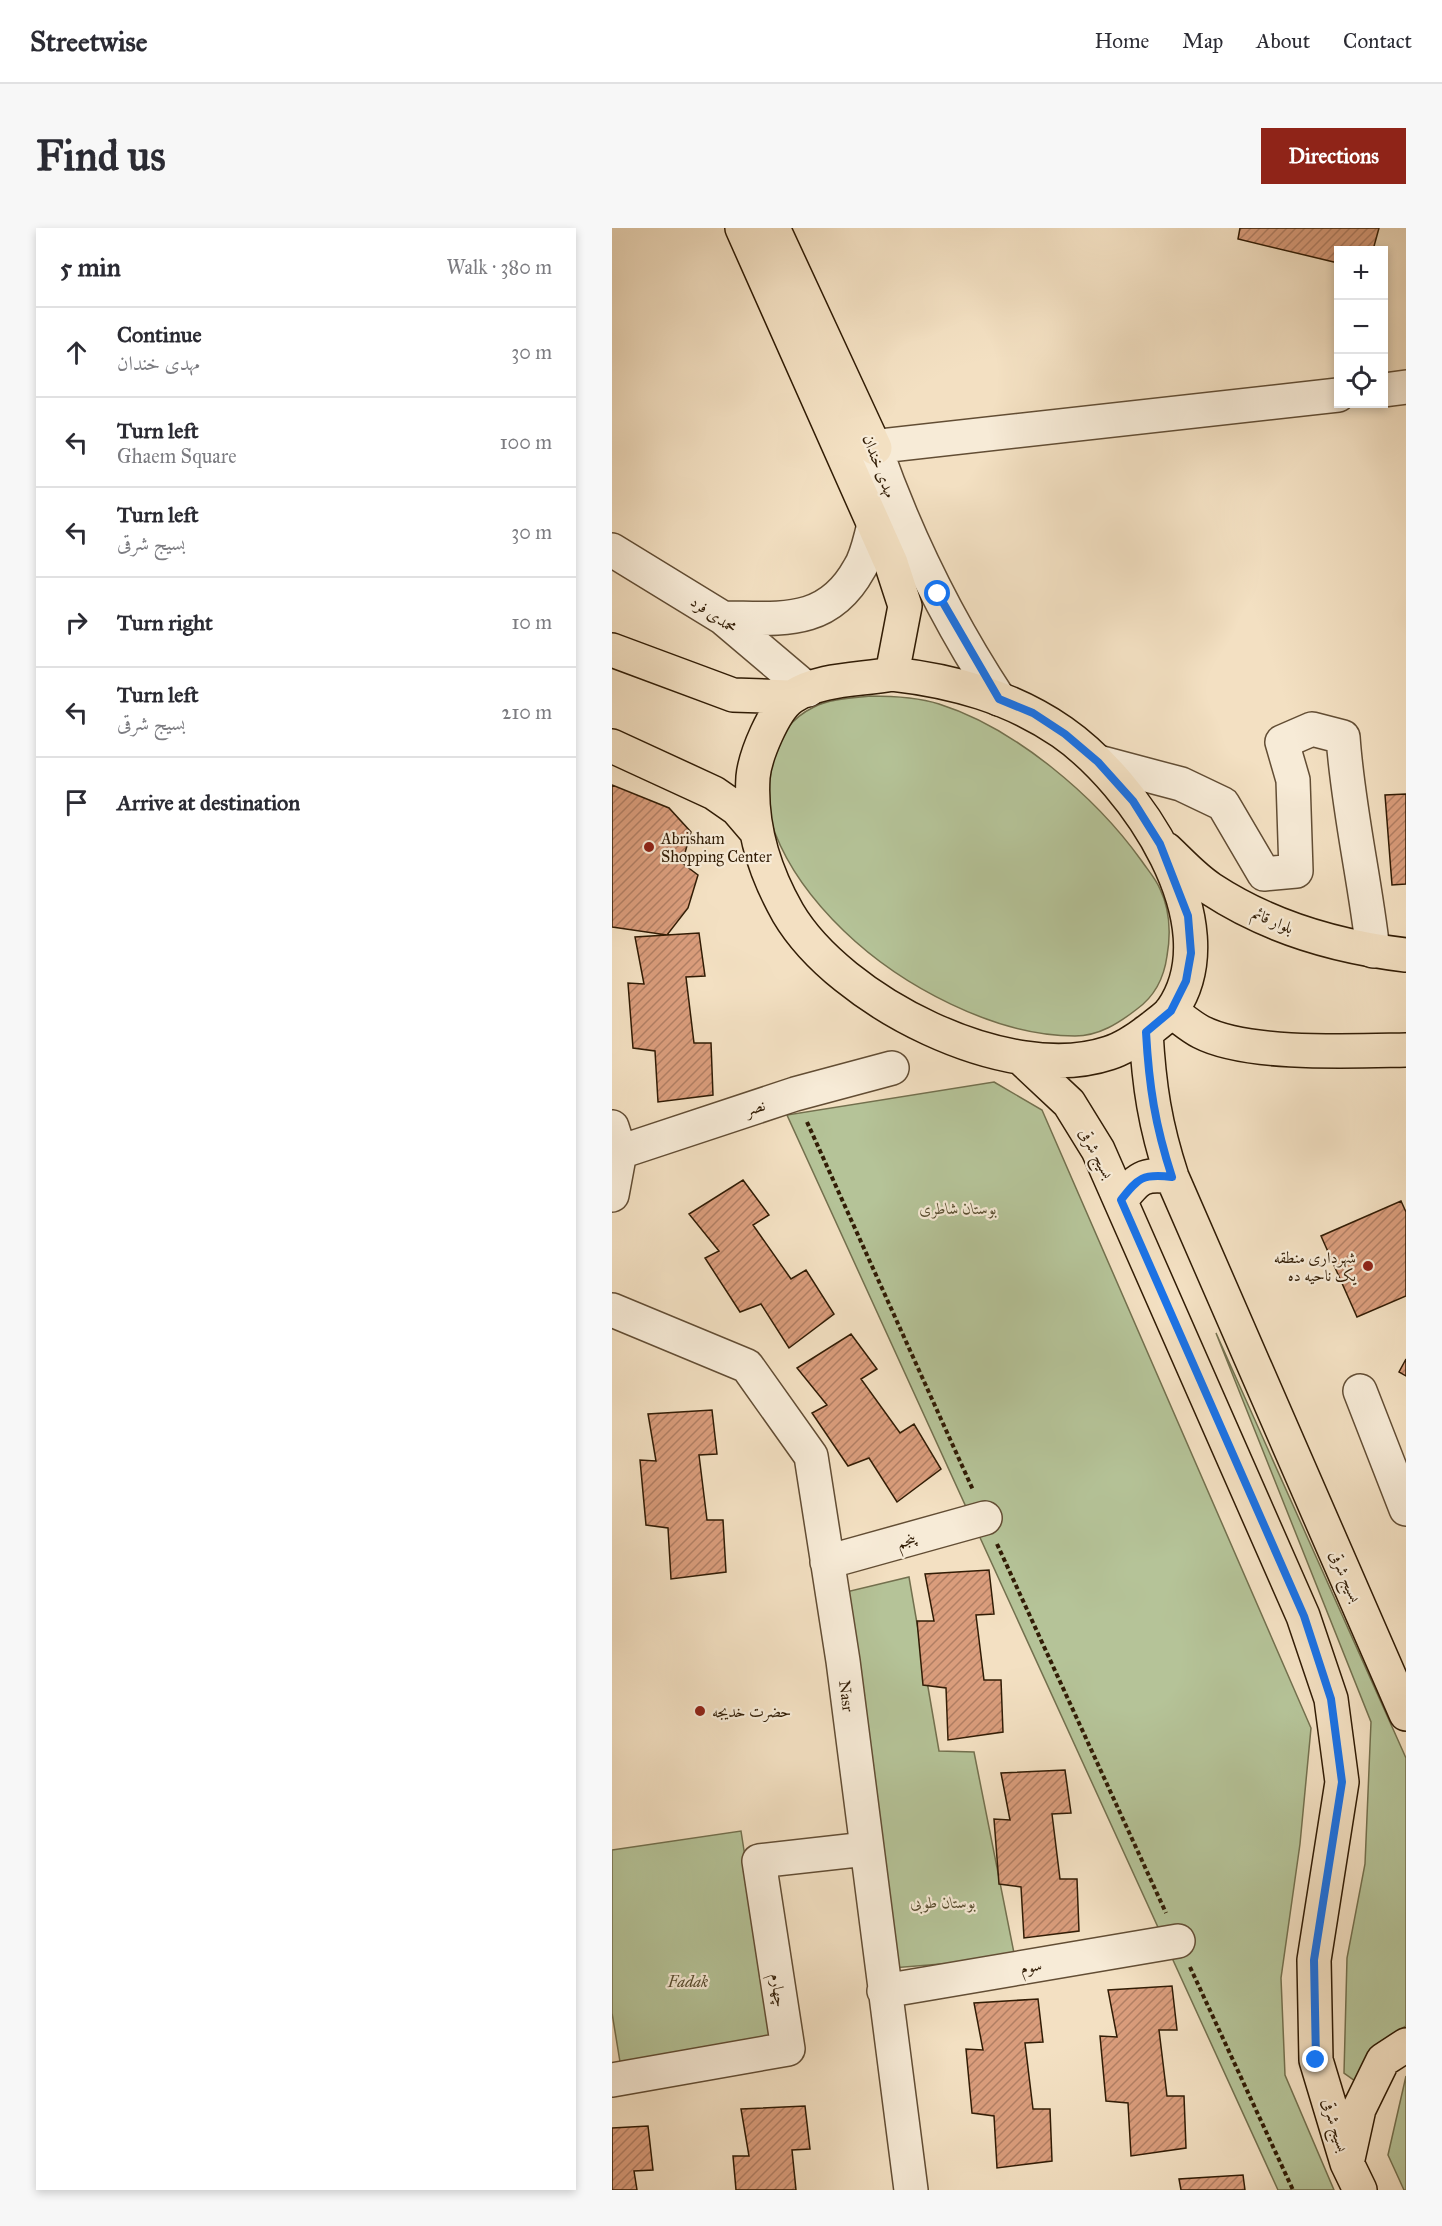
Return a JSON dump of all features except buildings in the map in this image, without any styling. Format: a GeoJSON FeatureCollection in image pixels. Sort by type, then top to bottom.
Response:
{"type":"FeatureCollection","features":[{"type":"Feature","properties":{"kind":"main road","name":"مهدی خندان"},"geometry":{"type":"LineString","coordinates":[[742,228],[891,563],[905,606],[892,674]]}},
{"type":"Feature","properties":{"kind":"main road","name":"مهدی خندان"},"geometry":{"type":"LineString","coordinates":[[773,228],[875,448]]}},
{"type":"Feature","properties":{"kind":"main road"},"geometry":{"type":"LineString","coordinates":[[612,650],[733,695],[799,694],[828,683],[892,674],[960,684],[1033,713],[1065,734],[1098,762],[1133,801],[1160,844],[1188,916],[1191,953],[1186,981],[1171,1011],[1122,1049],[1094,1058],[1062,1061],[1021,1058],[980,1049],[930,1029],[884,1005],[837,969],[811,943],[789,915],[774,886],[755,830],[752,795],[754,760],[768,729],[799,694]]}},
{"type":"Feature","properties":{"kind":"main road"},"geometry":{"type":"LineString","coordinates":[[612,746],[714,793],[737,809],[755,830]]}},
{"type":"Feature","properties":{"kind":"main road","name":"بلوار قائم"},"geometry":{"type":"LineString","coordinates":[[1160,844],[1209,888],[1251,912],[1312,936],[1373,951],[1406,955]]}},
{"type":"Feature","properties":{"kind":"main road"},"geometry":{"type":"LineString","coordinates":[[1171,1011],[1202,1033],[1240,1044],[1325,1051],[1406,1050]]}},
{"type":"Feature","properties":{"kind":"main road","name":"بسیج شرقی"},"geometry":{"type":"LineString","coordinates":[[1146,1032],[1149,1089],[1158,1133],[1172,1177],[1406,1714]]}},
{"type":"Feature","properties":{"kind":"main road","name":"بسیج شرقی"},"geometry":{"type":"LineString","coordinates":[[1021,1058],[1069,1103],[1098,1150],[1304,1616],[1331,1699],[1342,1782],[1314,1960],[1316,2060],[1354,2177]]}},
{"type":"Feature","properties":{"kind":"main road"},"geometry":{"type":"LineString","coordinates":[[1121,1200],[1140,1178],[1152,1174],[1172,1177]]}},
{"type":"Feature","properties":{"kind":"main road"},"geometry":{"type":"LineString","coordinates":[[1354,2177],[1359,2109],[1383,2060],[1406,2045]]}},
{"type":"Feature","properties":{"kind":"street"},"geometry":{"type":"LineString","coordinates":[[1388,389],[1406,387]]}},
{"type":"Feature","properties":{"kind":"street"},"geometry":{"type":"LineString","coordinates":[[840,450],[875,448],[1334,395]]}},
{"type":"Feature","properties":{"kind":"street","name":"مهدی خندان"},"geometry":{"type":"LineString","coordinates":[[875,448],[897,511],[938,594],[999,699]]}},
{"type":"Feature","properties":{"kind":"street"},"geometry":{"type":"LineString","coordinates":[[723,618],[797,618],[817,612],[839,595],[860,569],[874,525]]}},
{"type":"Feature","properties":{"kind":"street","name":"محمدی فرد"},"geometry":{"type":"LineString","coordinates":[[612,550],[723,618],[799,694]]}},
{"type":"Feature","properties":{"kind":"street"},"geometry":{"type":"LineString","coordinates":[[1098,762],[1181,784],[1223,804],[1264,874],[1296,871],[1293,780],[1282,742],[1312,729],[1343,737],[1346,784],[1367,895],[1373,951]]}},
{"type":"Feature","properties":{"kind":"street","name":"نصر"},"geometry":{"type":"LineString","coordinates":[[616,1139],[892,1068]]}},
{"type":"Feature","properties":{"kind":"street"},"geometry":{"type":"LineString","coordinates":[[612,1195],[616,1139]]}},
{"type":"Feature","properties":{"kind":"street","name":"Nasr"},"geometry":{"type":"LineString","coordinates":[[612,1310],[747,1366],[811,1456],[911,2190]]}},
{"type":"Feature","properties":{"kind":"street"},"geometry":{"type":"LineString","coordinates":[[1360,1391],[1406,1509]]}},
{"type":"Feature","properties":{"kind":"street","name":"پنجم"},"geometry":{"type":"LineString","coordinates":[[827,1562],[985,1518]]}},
{"type":"Feature","properties":{"kind":"street","name":"چهارم"},"geometry":{"type":"LineString","coordinates":[[612,2080],[788,2049],[759,1862],[866,1849]]}},
{"type":"Feature","properties":{"kind":"street","name":"سوم"},"geometry":{"type":"LineString","coordinates":[[884,1991],[1178,1941]]}},
{"type":"Feature","properties":{"kind":"path"},"geometry":{"type":"LineString","coordinates":[[795,1094],[985,1518],[1293,2190]]}},
{"type":"Feature","properties":{"kind":"green space"},"geometry":{"type":"Polygon","coordinates":[[[870,696],[905,697],[931,702],[968,715],[1024,747],[1051,767],[1101,812],[1154,878],[1166,905],[1169,930],[1166,964],[1158,986],[1143,1004],[1108,1028],[1092,1034],[1075,1036],[1044,1034],[1013,1027],[951,1004],[893,971],[844,931],[823,909],[796,873],[775,833],[768,798],[771,762],[786,730],[798,717],[827,702],[870,696]]]}},
{"type":"Feature","properties":{"kind":"green space","name":"بوستان شاطری"},"geometry":{"type":"Polygon","coordinates":[[[994,1082],[1042,1110],[1311,1728],[1300,1844],[1281,1978],[1285,2075],[1334,2190],[1278,2190],[787,1115],[994,1082]]]}},
{"type":"Feature","properties":{"kind":"green space"},"geometry":{"type":"Polygon","coordinates":[[[1216,1333],[1406,1758],[1406,2026],[1397,2031],[1377,2050],[1358,2083],[1344,2073],[1347,1958],[1365,1864],[1371,1722],[1216,1333]]]}},
{"type":"Feature","properties":{"kind":"green space","name":"بوستان طوبی"},"geometry":{"type":"Polygon","coordinates":[[[909,1577],[939,1751],[974,1752],[1015,1958],[892,1968],[846,1592],[909,1577]]]}},
{"type":"Feature","properties":{"kind":"green space","name":"Fadak"},"geometry":{"type":"Polygon","coordinates":[[[741,1831],[774,2044],[621,2068],[612,2013],[612,1850],[741,1831]]]}},
{"type":"Feature","properties":{"kind":"green space"},"geometry":{"type":"Polygon","coordinates":[[[1406,2076],[1406,2190],[1404,2190],[1388,2155],[1406,2076]]]}},
{"type":"Feature","properties":{"kind":"place","name":"Abrisham Shopping Center"},"geometry":{"type":"Point","coordinates":[649,847]}},
{"type":"Feature","properties":{"kind":"place","name":"شهرداری منطقه یک ناحیه ده"},"geometry":{"type":"Point","coordinates":[1368,1266]}},
{"type":"Feature","properties":{"kind":"place","name":"حضرت خدیجه"},"geometry":{"type":"Point","coordinates":[700,1711]}},
{"type":"Feature","properties":{"kind":"route"},"geometry":{"type":"LineString","coordinates":[[938,594],[963,641],[999,699],[1033,713],[1065,734],[1098,762],[1133,801],[1160,844],[1188,916],[1191,953],[1186,981],[1171,1011],[1146,1032],[1149,1089],[1158,1133],[1172,1177],[1152,1174],[1140,1178],[1121,1200],[1304,1616],[1331,1699],[1342,1782],[1314,1960],[1316,2060]]}}]}
